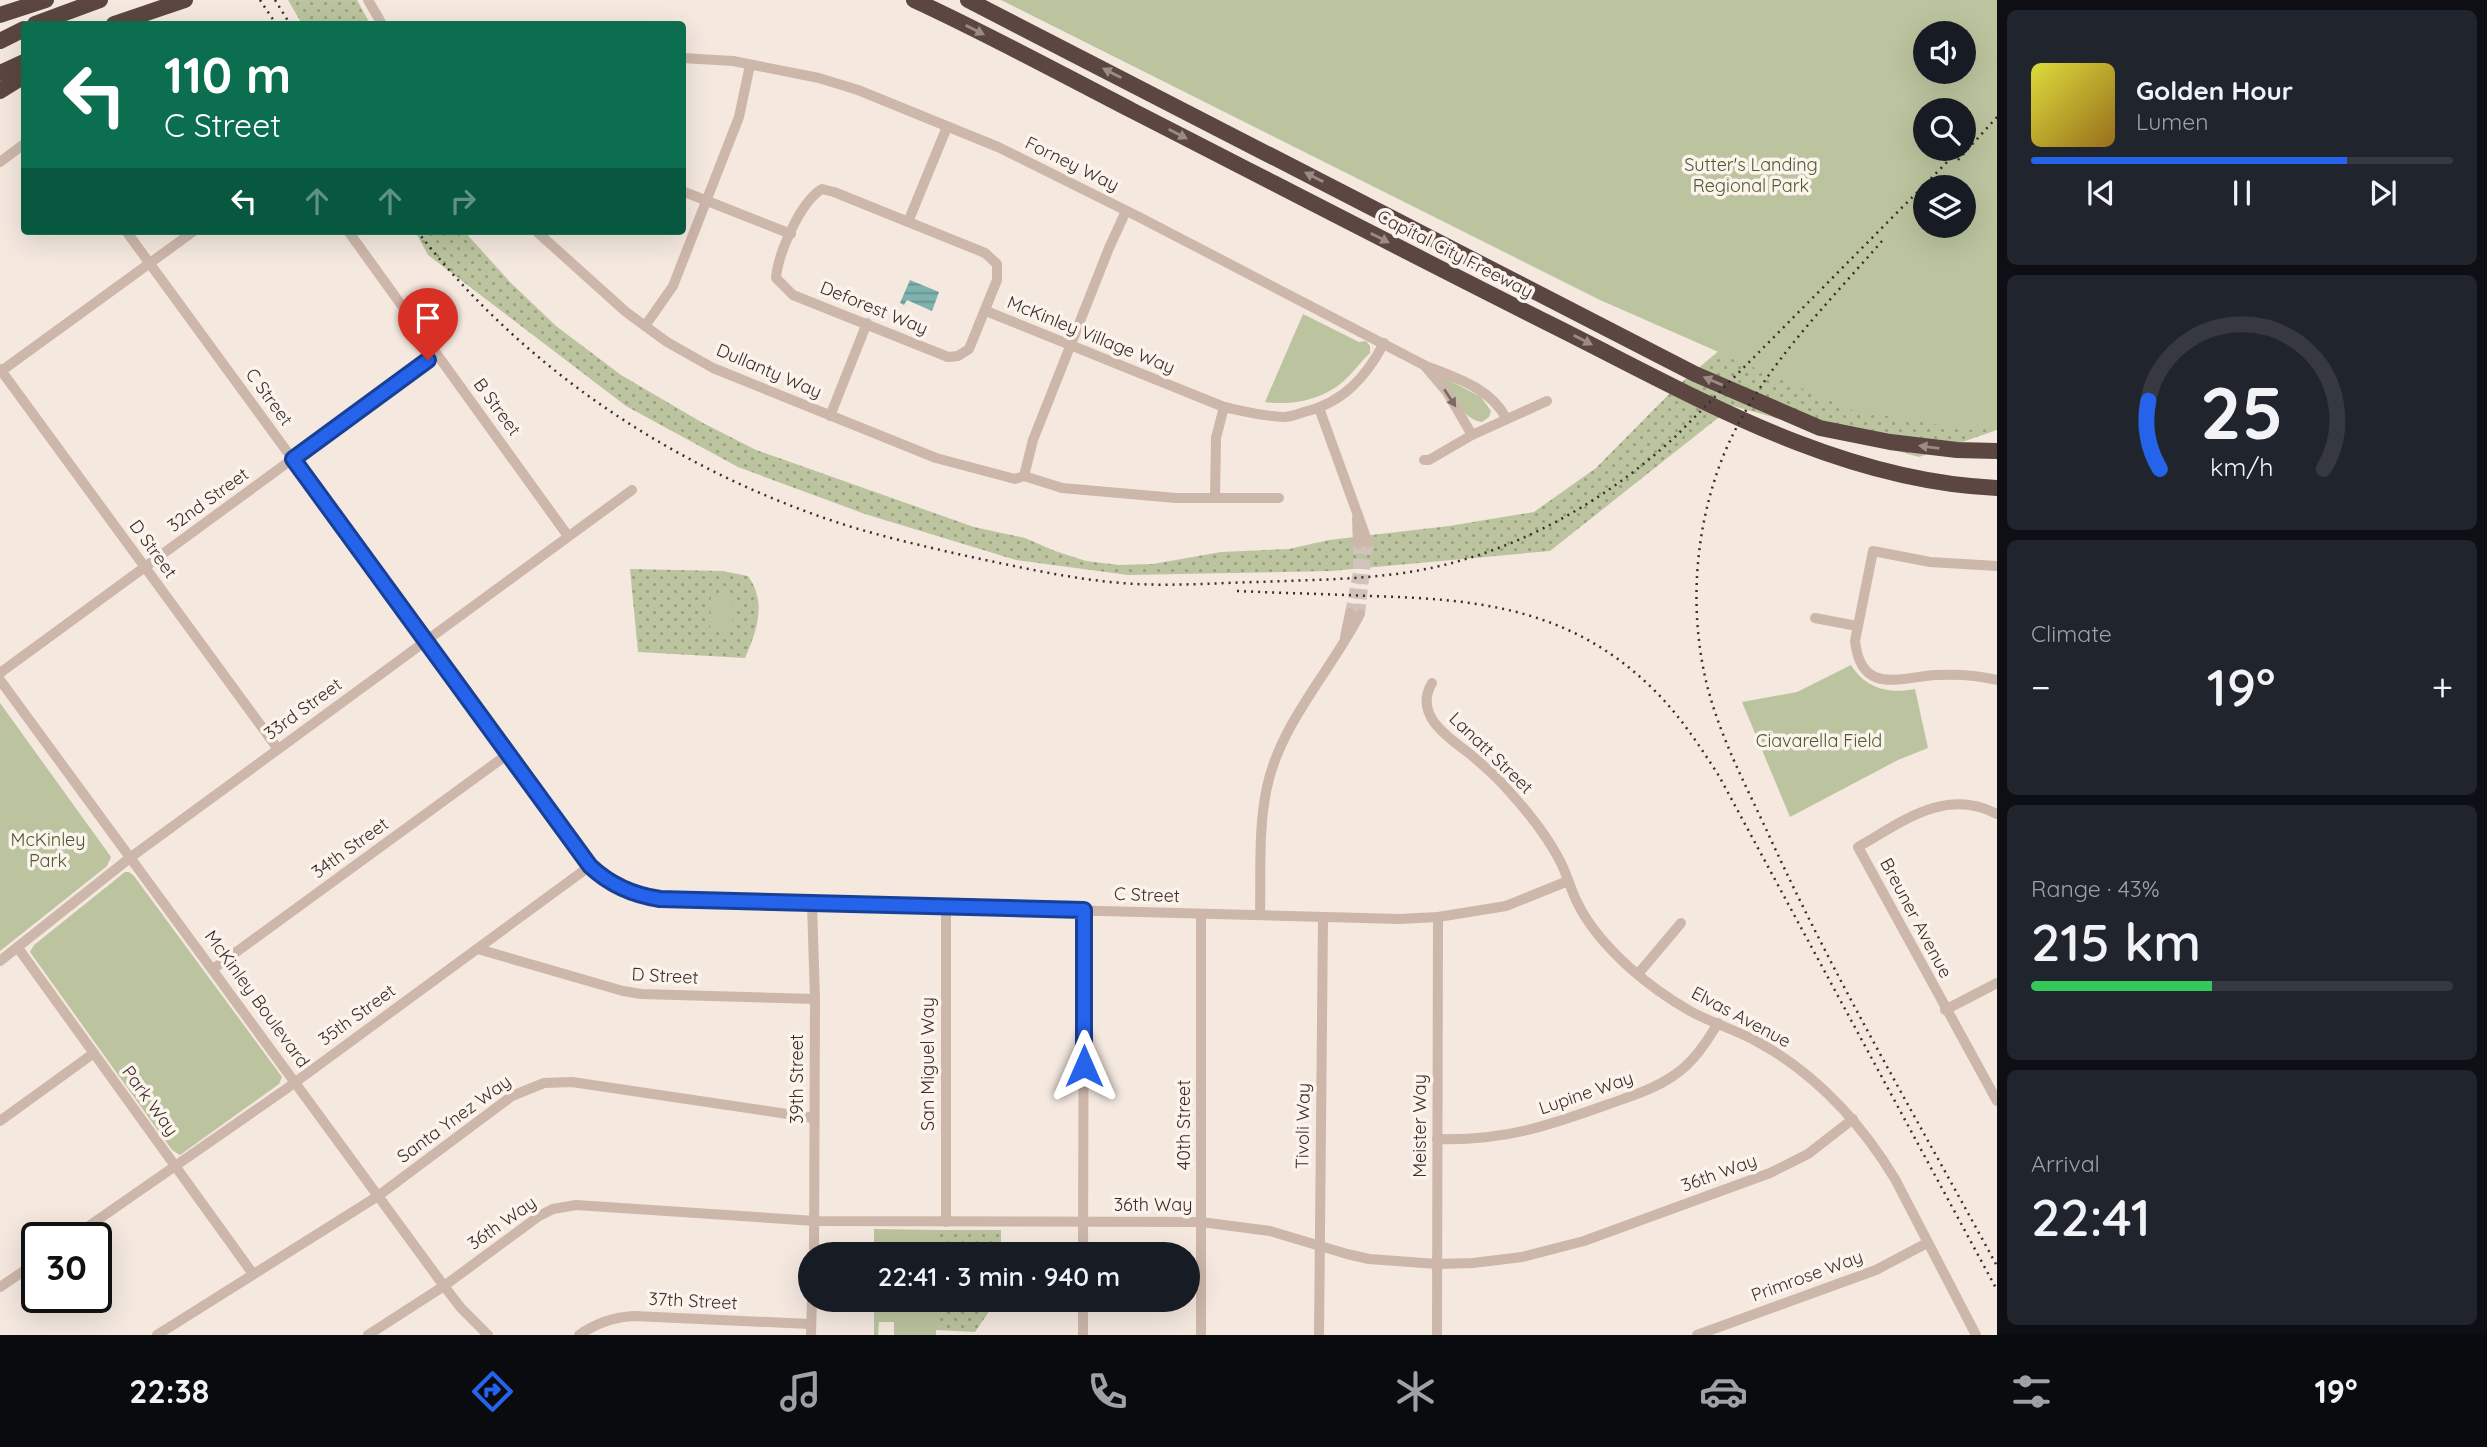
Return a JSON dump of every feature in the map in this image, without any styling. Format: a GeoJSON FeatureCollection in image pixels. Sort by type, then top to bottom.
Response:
{"type":"FeatureCollection","features":[{"type":"Feature","properties":{"kind":"highway"},"geometry":{"type":"LineString","coordinates":[[0,15],[46,0]]}},
{"type":"Feature","properties":{"kind":"highway"},"geometry":{"type":"LineString","coordinates":[[43,21],[100,0]]}},
{"type":"Feature","properties":{"kind":"highway"},"geometry":{"type":"LineString","coordinates":[[123,21],[185,0]]}},
{"type":"Feature","properties":{"kind":"highway"},"geometry":{"type":"LineString","coordinates":[[143,21],[197,0]]}},
{"type":"Feature","properties":{"kind":"highway","name":"Capital City Freeway"},"geometry":{"type":"LineString","coordinates":[[914,0],[1494,296],[1764,430],[1876,470],[1950,485],[1997,488]]}},
{"type":"Feature","properties":{"kind":"highway","name":"Capital City Freeway"},"geometry":{"type":"LineString","coordinates":[[968,0],[1695,374],[1820,428],[1890,442],[1957,450],[1997,451]]}},
{"type":"Feature","properties":{"kind":"highway"},"geometry":{"type":"LineString","coordinates":[[0,41],[21,30]]}},
{"type":"Feature","properties":{"kind":"highway"},"geometry":{"type":"LineString","coordinates":[[0,73],[21,63]]}},
{"type":"Feature","properties":{"kind":"highway"},"geometry":{"type":"LineString","coordinates":[[0,90],[21,78]]}},
{"type":"Feature","properties":{"kind":"street"},"geometry":{"type":"LineString","coordinates":[[368,0],[380,21]]}},
{"type":"Feature","properties":{"kind":"street","name":"Forney Way"},"geometry":{"type":"LineString","coordinates":[[686,58],[733,61],[808,75],[858,90],[1035,164],[1424,365],[1471,385],[1491,397],[1506,418]]}},
{"type":"Feature","properties":{"kind":"street"},"geometry":{"type":"LineString","coordinates":[[645,326],[673,286],[739,117],[750,65]]}},
{"type":"Feature","properties":{"kind":"street"},"geometry":{"type":"LineString","coordinates":[[908,222],[947,127]]}},
{"type":"Feature","properties":{"kind":"street"},"geometry":{"type":"LineString","coordinates":[[0,162],[21,146]]}},
{"type":"Feature","properties":{"kind":"street","name":"McKinley Village Way"},"geometry":{"type":"LineString","coordinates":[[790,234],[814,194],[822,190],[834,192],[985,253],[997,264],[998,280],[986,311],[1224,407],[1253,414],[1286,417],[1319,408],[1348,392],[1361,379],[1384,343]]}},
{"type":"Feature","properties":{"kind":"street"},"geometry":{"type":"LineString","coordinates":[[686,193],[790,234]]}},
{"type":"Feature","properties":{"kind":"street"},"geometry":{"type":"LineString","coordinates":[[1024,476],[1033,439],[1126,211]]}},
{"type":"Feature","properties":{"kind":"street","name":"Deforest Way"},"geometry":{"type":"LineString","coordinates":[[790,234],[777,269],[776,278],[784,288],[793,295],[948,357],[958,356],[969,349],[986,311]]}},
{"type":"Feature","properties":{"kind":"street","name":"C Street"},"geometry":{"type":"LineString","coordinates":[[129,235],[590,866],[617,887],[648,897],[812,904],[1383,919],[1438,917],[1506,906],[1568,881]]}},
{"type":"Feature","properties":{"kind":"street"},"geometry":{"type":"LineString","coordinates":[[1,371],[188,235]]}},
{"type":"Feature","properties":{"kind":"street","name":"B Street"},"geometry":{"type":"LineString","coordinates":[[351,235],[568,536]]}},
{"type":"Feature","properties":{"kind":"street","name":"Dullanty Way"},"geometry":{"type":"LineString","coordinates":[[540,235],[604,294],[645,326],[713,368],[936,458],[1015,479],[1024,476],[1062,488],[1176,498],[1279,498]]}},
{"type":"Feature","properties":{"kind":"street"},"geometry":{"type":"LineString","coordinates":[[831,416],[867,323]]}},
{"type":"Feature","properties":{"kind":"street","name":"32nd Street"},"geometry":{"type":"LineString","coordinates":[[0,673],[436,354]]}},
{"type":"Feature","properties":{"kind":"street","name":"Forney Way"},"geometry":{"type":"LineString","coordinates":[[1424,365],[1447,392],[1472,435]]}},
{"type":"Feature","properties":{"kind":"street","name":"D Street"},"geometry":{"type":"LineString","coordinates":[[1,371],[278,749]]}},
{"type":"Feature","properties":{"kind":"street"},"geometry":{"type":"LineString","coordinates":[[1424,460],[1429,460],[1506,418],[1547,401]]}},
{"type":"Feature","properties":{"kind":"street"},"geometry":{"type":"LineString","coordinates":[[1215,498],[1216,438],[1224,407]]}},
{"type":"Feature","properties":{"kind":"street"},"geometry":{"type":"LineString","coordinates":[[1319,408],[1356,505],[1363,544]]}},
{"type":"Feature","properties":{"kind":"street","name":"33rd Street"},"geometry":{"type":"LineString","coordinates":[[0,961],[131,857],[632,490]]}},
{"type":"Feature","properties":{"kind":"street"},"geometry":{"type":"LineString","coordinates":[[1997,566],[1930,562],[1873,551],[1855,641],[1860,661],[1877,678],[1888,682],[1936,675],[1974,676],[1997,680]]}},
{"type":"Feature","properties":{"kind":"street"},"geometry":{"type":"LineString","coordinates":[[1261,915],[1262,823],[1267,787],[1277,754],[1297,714],[1344,640],[1355,613]]}},
{"type":"Feature","properties":{"kind":"street"},"geometry":{"type":"LineString","coordinates":[[1815,618],[1857,626]]}},
{"type":"Feature","properties":{"kind":"street","name":"McKinley Boulevard"},"geometry":{"type":"LineString","coordinates":[[0,680],[444,1286],[488,1335]]}},
{"type":"Feature","properties":{"kind":"street","name":"Lanatt Street"},"geometry":{"type":"LineString","coordinates":[[1432,683],[1426,703],[1438,728],[1487,769],[1519,802],[1561,862],[1568,881]]}},
{"type":"Feature","properties":{"kind":"street","name":"34th Street"},"geometry":{"type":"LineString","coordinates":[[213,969],[508,754]]}},
{"type":"Feature","properties":{"kind":"street","name":"Breuner Avenue"},"geometry":{"type":"LineString","coordinates":[[1997,814],[1971,804],[1941,805],[1919,813],[1858,847],[1945,1010],[1997,1099]]}},
{"type":"Feature","properties":{"kind":"street","name":"35th Street"},"geometry":{"type":"LineString","coordinates":[[95,1222],[296,1082],[590,866]]}},
{"type":"Feature","properties":{"kind":"street","name":"Elvas Avenue"},"geometry":{"type":"LineString","coordinates":[[1568,881],[1577,904],[1598,933],[1654,988],[1691,1012],[1761,1044],[1792,1064],[1821,1087],[1853,1119],[1895,1179],[1976,1335]]}},
{"type":"Feature","properties":{"kind":"street","name":"39th Street"},"geometry":{"type":"LineString","coordinates":[[812,904],[814,1242]]}},
{"type":"Feature","properties":{"kind":"street","name":"San Miguel Way"},"geometry":{"type":"LineString","coordinates":[[946,907],[946,1222]]}},
{"type":"Feature","properties":{"kind":"street"},"geometry":{"type":"LineString","coordinates":[[1083,1242],[1084,910]]}},
{"type":"Feature","properties":{"kind":"street","name":"40th Street"},"geometry":{"type":"LineString","coordinates":[[1201,914],[1201,1335]]}},
{"type":"Feature","properties":{"kind":"street","name":"Meister Way"},"geometry":{"type":"LineString","coordinates":[[1437,1335],[1438,917]]}},
{"type":"Feature","properties":{"kind":"street","name":"Tivoli Way"},"geometry":{"type":"LineString","coordinates":[[1319,1335],[1323,918]]}},
{"type":"Feature","properties":{"kind":"street"},"geometry":{"type":"LineString","coordinates":[[1638,974],[1681,923]]}},
{"type":"Feature","properties":{"kind":"street","name":"Park Way"},"geometry":{"type":"LineString","coordinates":[[18,948],[253,1274]]}},
{"type":"Feature","properties":{"kind":"street","name":"D Street"},"geometry":{"type":"LineString","coordinates":[[478,949],[622,991],[641,994],[814,999]]}},
{"type":"Feature","properties":{"kind":"street"},"geometry":{"type":"LineString","coordinates":[[1945,1010],[1997,983]]}},
{"type":"Feature","properties":{"kind":"street","name":"Lupine Way"},"geometry":{"type":"LineString","coordinates":[[1437,1139],[1478,1139],[1549,1126],[1651,1089],[1692,1060],[1718,1023]]}},
{"type":"Feature","properties":{"kind":"street"},"geometry":{"type":"LineString","coordinates":[[0,1121],[93,1053]]}},
{"type":"Feature","properties":{"kind":"street","name":"Santa Ynez Way"},"geometry":{"type":"LineString","coordinates":[[157,1335],[378,1196],[506,1100],[544,1083],[572,1082],[814,1118]]}},
{"type":"Feature","properties":{"kind":"street","name":"36th Way"},"geometry":{"type":"LineString","coordinates":[[368,1335],[444,1286],[532,1220],[561,1207],[584,1204],[815,1222],[1201,1222],[1270,1231],[1369,1258],[1437,1264],[1474,1263],[1522,1257],[1584,1241],[1770,1173],[1808,1154],[1853,1119]]}},
{"type":"Feature","properties":{"kind":"street","name":"Primrose Way"},"geometry":{"type":"LineString","coordinates":[[1697,1335],[1876,1270],[1927,1243]]}},
{"type":"Feature","properties":{"kind":"street"},"geometry":{"type":"LineString","coordinates":[[0,1287],[21,1273]]}},
{"type":"Feature","properties":{"kind":"street"},"geometry":{"type":"LineString","coordinates":[[811,1312],[811,1330]]}},
{"type":"Feature","properties":{"kind":"street"},"geometry":{"type":"LineString","coordinates":[[1083,1312],[1083,1335]]}},
{"type":"Feature","properties":{"kind":"street","name":"37th Street"},"geometry":{"type":"LineString","coordinates":[[579,1335],[600,1322],[634,1316],[811,1330]]}},
{"type":"Feature","properties":{"kind":"green space"},"geometry":{"type":"Polygon","coordinates":[[[288,0],[357,0],[368,21],[300,21],[288,0]]]}},
{"type":"Feature","properties":{"kind":"green space","name":"Sutter's Landing Regional Park"},"geometry":{"type":"Polygon","coordinates":[[[1001,0],[1997,0],[1997,429],[1968,430],[1851,410],[1600,300],[1001,0]]]}},
{"type":"Feature","properties":{"kind":"green space"},"geometry":{"type":"Polygon","coordinates":[[[1997,76],[1997,430],[1919,457],[1733,406],[1550,551],[1331,571],[1128,575],[1016,560],[865,514],[738,467],[626,406],[428,255],[417,235],[468,235],[510,282],[556,326],[621,375],[703,423],[756,450],[974,527],[1025,538],[1086,561],[1119,565],[1153,564],[1221,552],[1289,549],[1329,540],[1449,526],[1534,512],[1596,468],[1675,388],[1913,188],[1913,238],[1976,238],[1976,175],[1930,175],[1948,161],[1976,161],[1976,122],[1997,76]]]}},
{"type":"Feature","properties":{"kind":"green space"},"geometry":{"type":"Polygon","coordinates":[[[1303,314],[1359,342],[1366,341],[1370,346],[1370,353],[1339,385],[1320,396],[1299,402],[1265,402],[1303,314]]]}},
{"type":"Feature","properties":{"kind":"green space"},"geometry":{"type":"Polygon","coordinates":[[[1439,375],[1481,397],[1491,411],[1489,417],[1482,422],[1468,416],[1439,375]]]}},
{"type":"Feature","properties":{"kind":"green space"},"geometry":{"type":"Polygon","coordinates":[[[630,569],[722,571],[748,576],[754,586],[759,606],[756,627],[745,658],[638,652],[630,569]]]}},
{"type":"Feature","properties":{"kind":"green space"},"geometry":{"type":"Polygon","coordinates":[[[711,593],[733,594],[732,630],[710,630],[711,593]]]}},
{"type":"Feature","properties":{"kind":"green space","name":"Ciavarella Field"},"geometry":{"type":"Polygon","coordinates":[[[1851,665],[1864,680],[1879,688],[1896,691],[1915,689],[1928,748],[1898,760],[1790,817],[1742,702],[1797,692],[1851,665]]]}},
{"type":"Feature","properties":{"kind":"green space","name":"McKinley Park"},"geometry":{"type":"Polygon","coordinates":[[[0,703],[111,857],[107,866],[0,951],[0,703]]]}},
{"type":"Feature","properties":{"kind":"green space"},"geometry":{"type":"Polygon","coordinates":[[[125,872],[134,876],[282,1077],[279,1084],[180,1155],[172,1150],[30,952],[34,945],[125,872]]]}},
{"type":"Feature","properties":{"kind":"green space"},"geometry":{"type":"Polygon","coordinates":[[[874,1229],[937,1230],[937,1242],[874,1242],[874,1229]]]}},
{"type":"Feature","properties":{"kind":"green space"},"geometry":{"type":"Polygon","coordinates":[[[937,1230],[1001,1230],[1001,1242],[937,1242],[937,1230]]]}},
{"type":"Feature","properties":{"kind":"green space"},"geometry":{"type":"Polygon","coordinates":[[[874,1312],[936,1312],[936,1335],[894,1335],[894,1322],[879,1322],[878,1335],[874,1335],[874,1312]]]}},
{"type":"Feature","properties":{"kind":"green space"},"geometry":{"type":"Polygon","coordinates":[[[936,1312],[989,1312],[975,1332],[936,1330],[936,1312]]]}},
{"type":"Feature","properties":{"kind":"water"},"geometry":{"type":"Polygon","coordinates":[[[910,280],[939,292],[932,311],[907,300],[904,305],[900,303],[910,280]]]}},
{"type":"Feature","properties":{"kind":"tunnel"},"geometry":{"type":"LineString","coordinates":[[1360,614],[1368,543]]}},
{"type":"Feature","properties":{"kind":"tunnel"},"geometry":{"type":"LineString","coordinates":[[1350,613],[1358,573],[1358,544]]}},
{"type":"Feature","properties":{"kind":"railway"},"geometry":{"type":"LineString","coordinates":[[260,0],[274,21]]}},
{"type":"Feature","properties":{"kind":"railway"},"geometry":{"type":"LineString","coordinates":[[275,0],[288,21]]}},
{"type":"Feature","properties":{"kind":"railway"},"geometry":{"type":"LineString","coordinates":[[1976,140],[1997,117]]}},
{"type":"Feature","properties":{"kind":"railway"},"geometry":{"type":"LineString","coordinates":[[420,235],[458,280],[503,326],[552,368],[603,406],[657,441],[714,472],[833,521],[962,555],[1092,580],[1166,585],[1330,579],[1403,573],[1478,555],[1515,542],[1550,525],[1616,485],[1676,436],[1948,161]]}},
{"type":"Feature","properties":{"kind":"railway"},"geometry":{"type":"LineString","coordinates":[[1882,241],[1814,317],[1772,371],[1736,428],[1722,459],[1706,513],[1701,541],[1696,597],[1701,653],[1712,702],[1727,743],[1798,896],[1881,1056],[1997,1266]]}},
{"type":"Feature","properties":{"kind":"railway"},"geometry":{"type":"LineString","coordinates":[[1237,591],[1448,600],[1521,613],[1589,640],[1621,661],[1652,688],[1680,719],[1719,776],[1997,1290]]}},
{"type":"Feature","properties":{"kind":"route"},"geometry":{"type":"LineString","coordinates":[[428,360],[293,459],[590,866],[617,887],[660,899],[1084,910],[1084,1066]]}}]}
